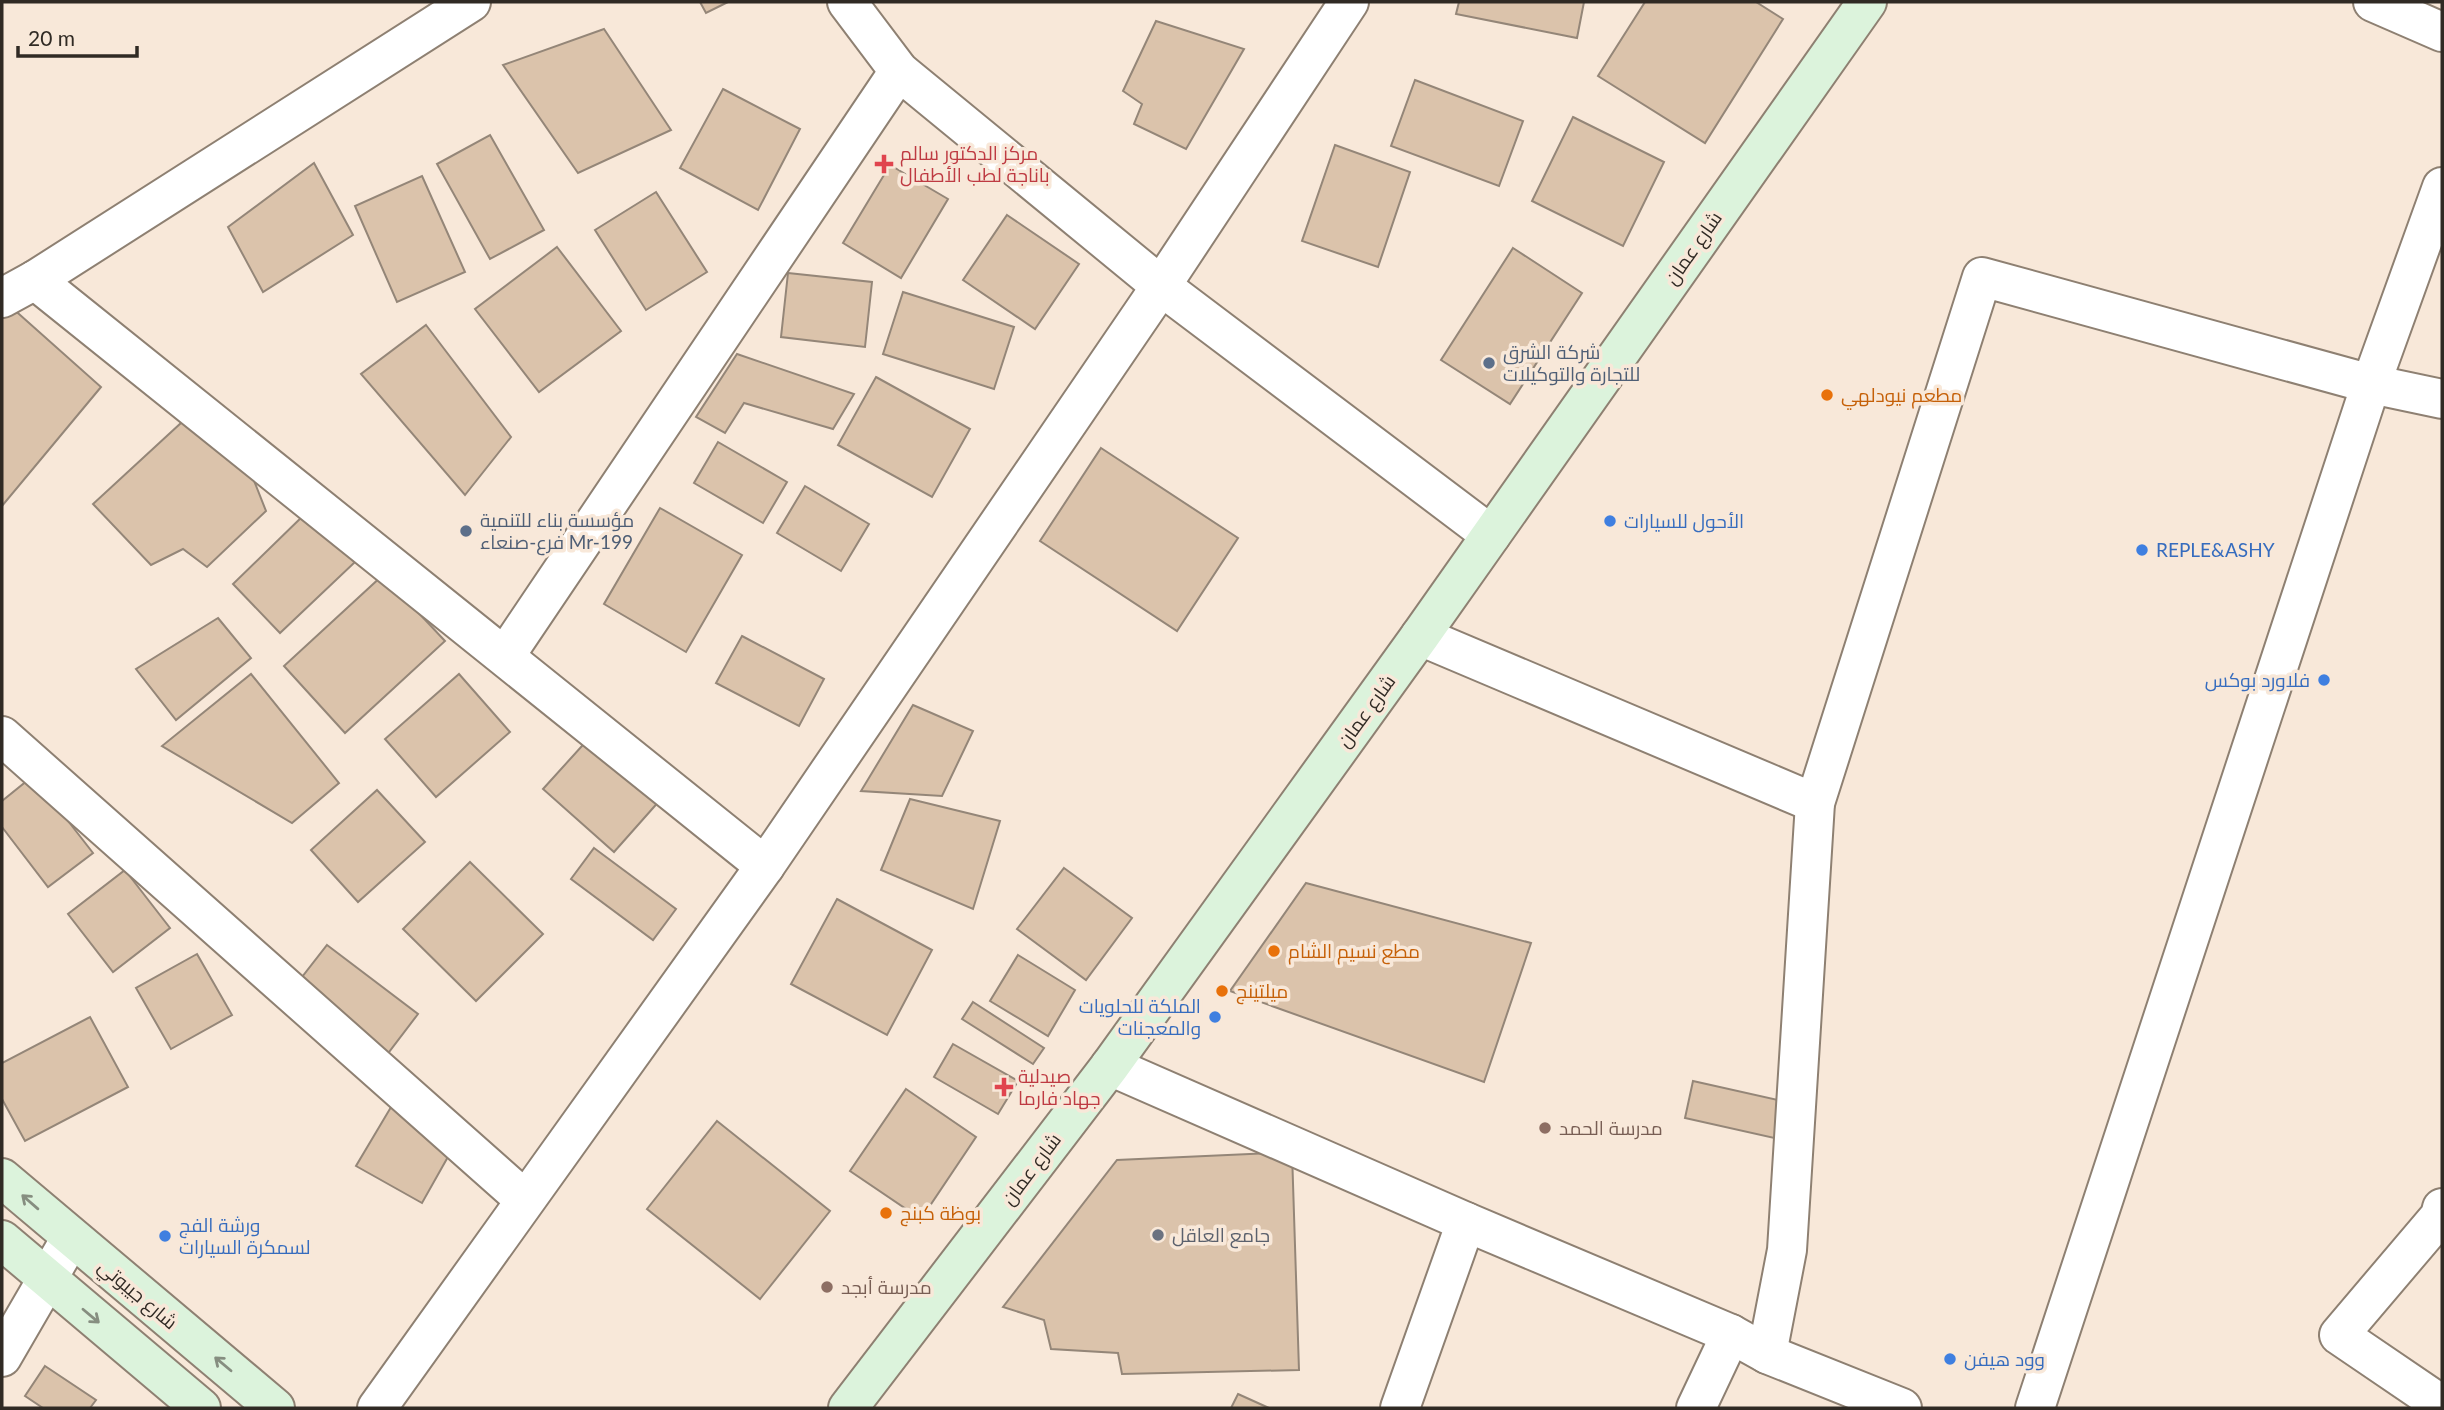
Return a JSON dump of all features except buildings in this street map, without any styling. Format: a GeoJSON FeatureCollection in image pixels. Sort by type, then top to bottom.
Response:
{"type":"FeatureCollection","features":[{"type":"Feature","properties":{"kind":"street"},"geometry":{"type":"LineString","coordinates":[[2,298],[471,2]]}},
{"type":"Feature","properties":{"kind":"street"},"geometry":{"type":"LineString","coordinates":[[847,2],[899,71],[1161,286],[1491,535]]}},
{"type":"Feature","properties":{"kind":"street"},"geometry":{"type":"LineString","coordinates":[[377,1408],[765,866],[1161,286],[1349,2]]}},
{"type":"Feature","properties":{"kind":"street","name":"شارع عمان"},"geometry":{"type":"LineString","coordinates":[[848,1408],[1110,1066],[1420,636],[1867,2]]}},
{"type":"Feature","properties":{"kind":"street"},"geometry":{"type":"LineString","coordinates":[[2373,2],[2442,32]]}},
{"type":"Feature","properties":{"kind":"street"},"geometry":{"type":"LineString","coordinates":[[505,656],[899,71]]}},
{"type":"Feature","properties":{"kind":"street"},"geometry":{"type":"LineString","coordinates":[[2035,1408],[2371,384],[2442,187]]}},
{"type":"Feature","properties":{"kind":"street"},"geometry":{"type":"LineString","coordinates":[[1767,1354],[1787,1250],[1815,803],[1982,277],[2371,384],[2442,399]]}},
{"type":"Feature","properties":{"kind":"street"},"geometry":{"type":"LineString","coordinates":[[35,279],[765,866]]}},
{"type":"Feature","properties":{"kind":"street"},"geometry":{"type":"LineString","coordinates":[[1420,636],[1815,803]]}},
{"type":"Feature","properties":{"kind":"street"},"geometry":{"type":"LineString","coordinates":[[2,736],[525,1199]]}},
{"type":"Feature","properties":{"kind":"street"},"geometry":{"type":"LineString","coordinates":[[1110,1066],[1466,1222],[1731,1334],[1767,1354],[1902,1408]]}},
{"type":"Feature","properties":{"kind":"street","name":"شارع جيبوتي"},"geometry":{"type":"LineString","coordinates":[[2,1178],[275,1408]]}},
{"type":"Feature","properties":{"kind":"street"},"geometry":{"type":"LineString","coordinates":[[2442,1208],[2440,1216],[2339,1335],[2442,1405]]}},
{"type":"Feature","properties":{"kind":"street"},"geometry":{"type":"LineString","coordinates":[[1400,1408],[1466,1222]]}},
{"type":"Feature","properties":{"kind":"street"},"geometry":{"type":"LineString","coordinates":[[2,1357],[71,1238]]}},
{"type":"Feature","properties":{"kind":"street"},"geometry":{"type":"LineString","coordinates":[[2,1240],[201,1408]]}},
{"type":"Feature","properties":{"kind":"street"},"geometry":{"type":"LineString","coordinates":[[1696,1408],[1731,1334]]}},
{"type":"Feature","properties":{"kind":"place","name":"مركز الدكتور سالم باناجة لطب الأطفال"},"geometry":{"type":"Point","coordinates":[884,164]}},
{"type":"Feature","properties":{"kind":"place","name":"شركة الشرق للتجارة والتوكيلات"},"geometry":{"type":"Point","coordinates":[1489,363]}},
{"type":"Feature","properties":{"kind":"place","name":"مطعم نيودلهي"},"geometry":{"type":"Point","coordinates":[1827,395]}},
{"type":"Feature","properties":{"kind":"place","name":"الأحول للسيارات"},"geometry":{"type":"Point","coordinates":[1610,521]}},
{"type":"Feature","properties":{"kind":"place","name":"مؤسسة بناء للتنمية فرع-صنعاء Mr-199"},"geometry":{"type":"Point","coordinates":[466,531]}},
{"type":"Feature","properties":{"kind":"place","name":"REPLE&ASHY"},"geometry":{"type":"Point","coordinates":[2142,550]}},
{"type":"Feature","properties":{"kind":"place","name":"فلاورد بوكس"},"geometry":{"type":"Point","coordinates":[2324,680]}},
{"type":"Feature","properties":{"kind":"place","name":"مطع نسيم الشام"},"geometry":{"type":"Point","coordinates":[1274,951]}},
{"type":"Feature","properties":{"kind":"place","name":"ميلتينج"},"geometry":{"type":"Point","coordinates":[1222,991]}},
{"type":"Feature","properties":{"kind":"place","name":"الملكة للحلويات والمعجنات"},"geometry":{"type":"Point","coordinates":[1215,1017]}},
{"type":"Feature","properties":{"kind":"place","name":"صيدلية جهاد فارما"},"geometry":{"type":"Point","coordinates":[1004,1087]}},
{"type":"Feature","properties":{"kind":"place","name":"مدرسة الحمد"},"geometry":{"type":"Point","coordinates":[1545,1128]}},
{"type":"Feature","properties":{"kind":"place","name":"بوظة كبنج"},"geometry":{"type":"Point","coordinates":[886,1213]}},
{"type":"Feature","properties":{"kind":"place","name":"جامع العاقل"},"geometry":{"type":"Point","coordinates":[1158,1235]}},
{"type":"Feature","properties":{"kind":"place","name":"ورشة الفج لسمكرة السيارات"},"geometry":{"type":"Point","coordinates":[165,1236]}},
{"type":"Feature","properties":{"kind":"place","name":"مدرسة أبجد"},"geometry":{"type":"Point","coordinates":[827,1287]}},
{"type":"Feature","properties":{"kind":"place","name":"وود هيفن"},"geometry":{"type":"Point","coordinates":[1950,1359]}}]}
